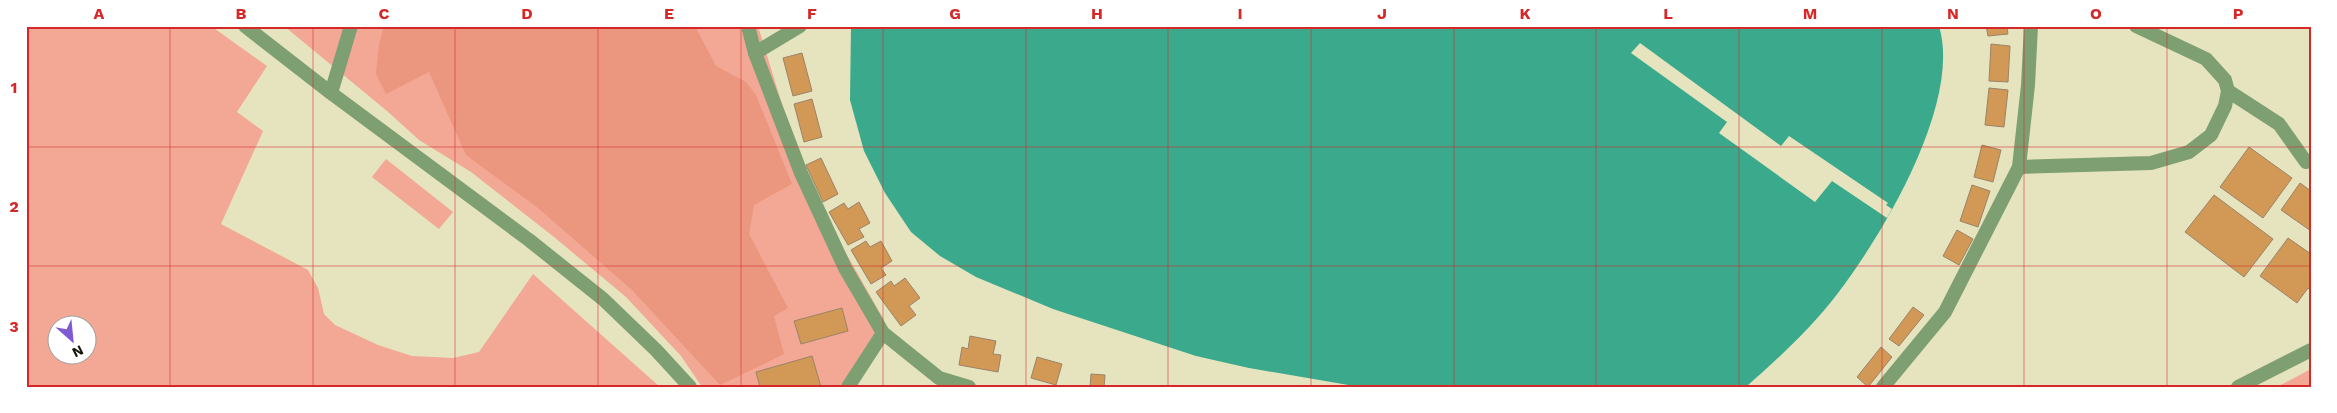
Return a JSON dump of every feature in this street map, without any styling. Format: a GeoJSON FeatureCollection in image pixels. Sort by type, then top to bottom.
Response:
{"type":"FeatureCollection","features":[{"type":"Feature","properties":{"kind":"street"},"geometry":{"type":"LineString","coordinates":[[246,26],[331,93],[530,240],[596,293],[656,350],[690,387]]}},
{"type":"Feature","properties":{"kind":"street"},"geometry":{"type":"LineString","coordinates":[[331,93],[351,26]]}},
{"type":"Feature","properties":{"kind":"street"},"geometry":{"type":"LineString","coordinates":[[748,26],[755,54],[801,173],[845,268],[883,333],[939,378],[969,387]]}},
{"type":"Feature","properties":{"kind":"street"},"geometry":{"type":"LineString","coordinates":[[755,54],[800,26]]}},
{"type":"Feature","properties":{"kind":"street"},"geometry":{"type":"LineString","coordinates":[[1883,387],[1945,312],[2019,168],[2028,84],[2031,26]]}},
{"type":"Feature","properties":{"kind":"street"},"geometry":{"type":"LineString","coordinates":[[2019,168],[2151,163],[2190,152],[2211,136],[2225,106],[2228,91],[2225,80],[2206,59],[2136,26]]}},
{"type":"Feature","properties":{"kind":"street"},"geometry":{"type":"LineString","coordinates":[[2228,91],[2279,124],[2306,162]]}},
{"type":"Feature","properties":{"kind":"street"},"geometry":{"type":"LineString","coordinates":[[848,387],[883,333]]}},
{"type":"Feature","properties":{"kind":"street"},"geometry":{"type":"LineString","coordinates":[[2238,387],[2311,350]]}},
{"type":"Feature","properties":{"kind":"shaded area"},"geometry":{"type":"Polygon","coordinates":[[[26,26],[211,26],[267,66],[237,112],[263,131],[221,224],[308,270],[318,288],[324,314],[335,325],[378,345],[412,356],[453,358],[479,352],[533,274],[660,387],[26,387],[26,26]]]}},
{"type":"Feature","properties":{"kind":"shaded area"},"geometry":{"type":"Polygon","coordinates":[[[284,26],[758,26],[788,124],[826,218],[884,320],[846,387],[702,387],[681,356],[626,297],[554,237],[471,172],[419,140],[387,111],[284,26]]]}},
{"type":"Feature","properties":{"kind":"shaded area"},"geometry":{"type":"Polygon","coordinates":[[[384,26],[695,26],[716,66],[746,82],[756,95],[792,184],[754,205],[749,234],[788,308],[774,316],[784,354],[720,385],[632,290],[538,208],[466,155],[429,72],[386,94],[376,74],[379,45],[384,26]]]}},
{"type":"Feature","properties":{"kind":"shaded area"},"geometry":{"type":"Polygon","coordinates":[[[386,159],[453,212],[439,229],[372,177],[386,159]]]}},
{"type":"Feature","properties":{"kind":"shaded area"},"geometry":{"type":"Polygon","coordinates":[[[2311,369],[2311,387],[2277,387],[2311,369]]]}},
{"type":"Feature","properties":{"kind":"water"},"geometry":{"type":"Polygon","coordinates":[[[851,26],[1939,26],[1943,57],[1939,91],[1929,128],[1914,166],[1896,203],[1876,237],[1838,293],[1807,330],[1748,385],[1744,387],[1360,387],[1249,368],[1196,356],[1053,309],[976,277],[940,256],[911,232],[885,193],[864,151],[850,100],[851,26]]]}},
{"type":"Feature","properties":{"kind":"pier"},"geometry":{"type":"Polygon","coordinates":[[[1640,43],[1781,146],[1789,136],[1888,203],[1886,205],[1892,209],[1887,218],[1832,181],[1815,202],[1719,133],[1727,122],[1631,53],[1640,43]]]}},
{"type":"Feature","properties":{"kind":"building"},"geometry":{"type":"Polygon","coordinates":[[[1986,26],[2007,26],[2008,34],[1988,36],[1986,26]]]}},
{"type":"Feature","properties":{"kind":"building"},"geometry":{"type":"Polygon","coordinates":[[[1991,44],[2010,46],[2008,82],[1989,81],[1991,44]]]}},
{"type":"Feature","properties":{"kind":"building"},"geometry":{"type":"Polygon","coordinates":[[[802,53],[812,91],[793,96],[783,58],[802,53]]]}},
{"type":"Feature","properties":{"kind":"building"},"geometry":{"type":"Polygon","coordinates":[[[1989,88],[2008,90],[2004,127],[1985,125],[1989,88]]]}},
{"type":"Feature","properties":{"kind":"building"},"geometry":{"type":"Polygon","coordinates":[[[812,99],[822,137],[804,142],[794,104],[812,99]]]}},
{"type":"Feature","properties":{"kind":"building"},"geometry":{"type":"Polygon","coordinates":[[[1982,145],[2001,150],[1993,182],[1974,177],[1982,145]]]}},
{"type":"Feature","properties":{"kind":"building"},"geometry":{"type":"Polygon","coordinates":[[[2249,147],[2292,178],[2263,218],[2220,187],[2249,147]]]}},
{"type":"Feature","properties":{"kind":"building"},"geometry":{"type":"Polygon","coordinates":[[[821,158],[838,194],[823,202],[806,165],[821,158]]]}},
{"type":"Feature","properties":{"kind":"building"},"geometry":{"type":"Polygon","coordinates":[[[2300,183],[2311,191],[2311,231],[2281,210],[2300,183]]]}},
{"type":"Feature","properties":{"kind":"building"},"geometry":{"type":"Polygon","coordinates":[[[1972,185],[1990,191],[1978,227],[1960,221],[1972,185]]]}},
{"type":"Feature","properties":{"kind":"building"},"geometry":{"type":"Polygon","coordinates":[[[2214,195],[2273,239],[2244,277],[2185,232],[2214,195]]]}},
{"type":"Feature","properties":{"kind":"building"},"geometry":{"type":"Polygon","coordinates":[[[859,202],[870,223],[859,229],[864,237],[848,245],[829,212],[844,203],[848,209],[859,202]]]}},
{"type":"Feature","properties":{"kind":"building"},"geometry":{"type":"Polygon","coordinates":[[[1957,230],[1973,239],[1959,265],[1943,256],[1957,230]]]}},
{"type":"Feature","properties":{"kind":"building"},"geometry":{"type":"Polygon","coordinates":[[[2288,238],[2311,254],[2311,290],[2308,288],[2297,303],[2260,276],[2288,238]]]}},
{"type":"Feature","properties":{"kind":"building"},"geometry":{"type":"Polygon","coordinates":[[[866,241],[870,247],[881,241],[892,261],[881,268],[886,275],[871,284],[851,250],[866,241]]]}},
{"type":"Feature","properties":{"kind":"building"},"geometry":{"type":"Polygon","coordinates":[[[905,278],[920,298],[909,306],[916,315],[901,326],[876,292],[891,281],[894,286],[905,278]]]}},
{"type":"Feature","properties":{"kind":"building"},"geometry":{"type":"Polygon","coordinates":[[[1913,307],[1924,315],[1899,346],[1889,339],[1913,307]]]}},
{"type":"Feature","properties":{"kind":"building"},"geometry":{"type":"Polygon","coordinates":[[[842,308],[848,331],[801,344],[794,321],[842,308]]]}},
{"type":"Feature","properties":{"kind":"building"},"geometry":{"type":"Polygon","coordinates":[[[970,336],[996,341],[993,354],[1001,355],[998,372],[959,365],[962,347],[968,349],[970,336]]]}},
{"type":"Feature","properties":{"kind":"building"},"geometry":{"type":"Polygon","coordinates":[[[1881,347],[1892,357],[1868,387],[1857,377],[1881,347]]]}},
{"type":"Feature","properties":{"kind":"building"},"geometry":{"type":"Polygon","coordinates":[[[812,356],[821,387],[760,387],[756,372],[812,356]]]}},
{"type":"Feature","properties":{"kind":"building"},"geometry":{"type":"Polygon","coordinates":[[[1037,357],[1062,364],[1056,385],[1031,378],[1037,357]]]}},
{"type":"Feature","properties":{"kind":"building"},"geometry":{"type":"Polygon","coordinates":[[[1091,374],[1105,375],[1104,387],[1090,387],[1091,374]]]}}]}
